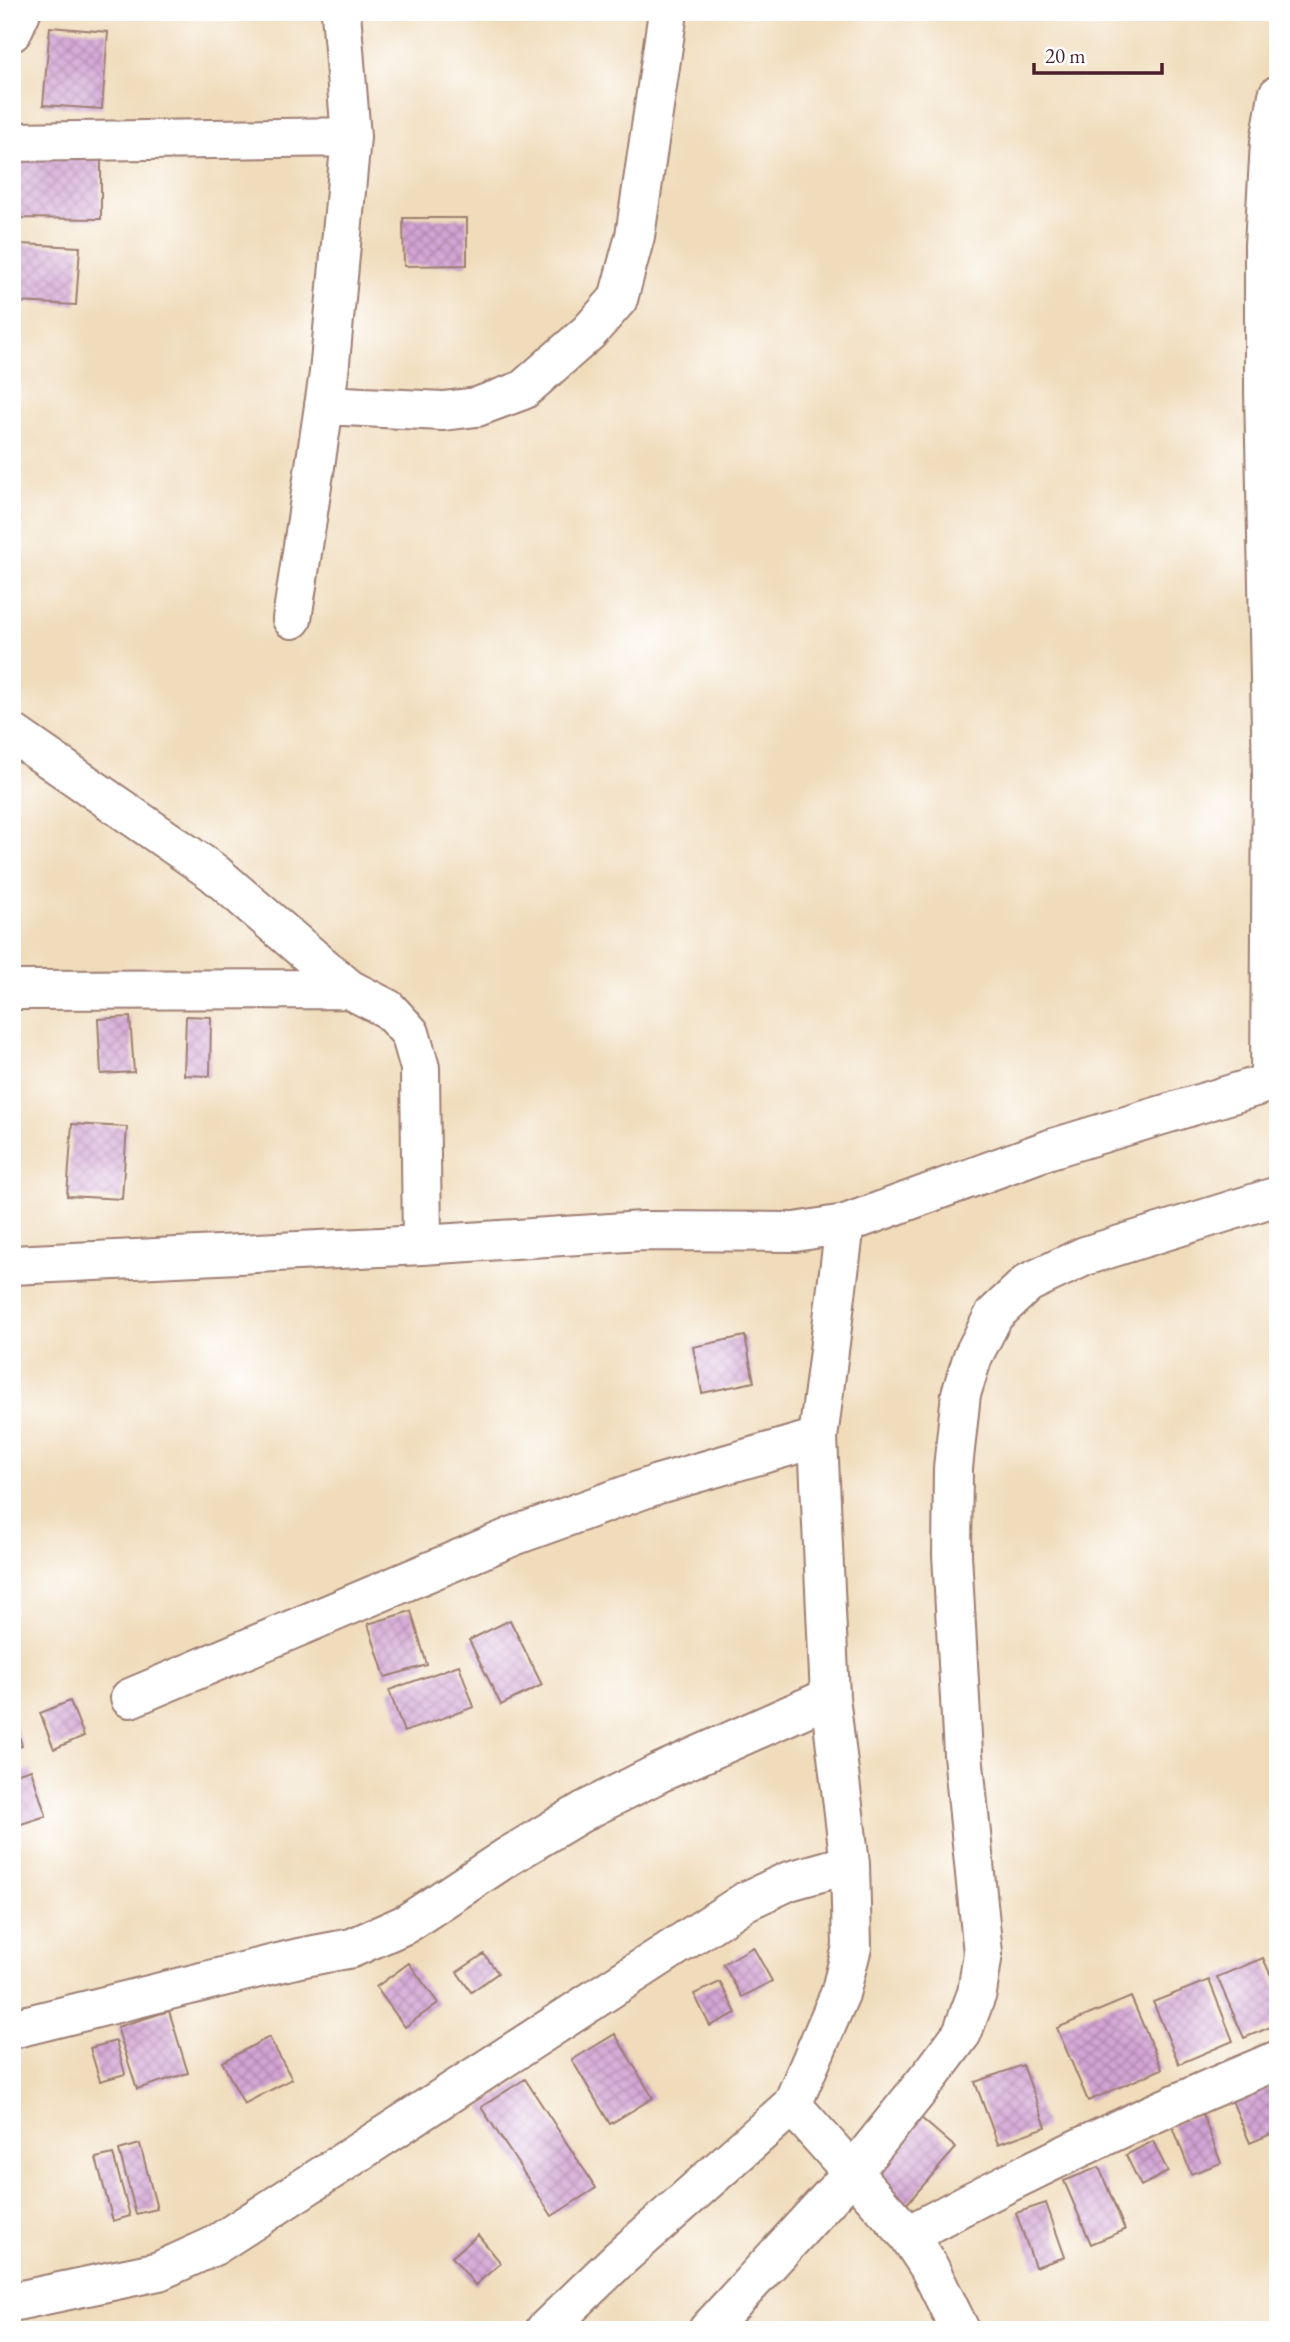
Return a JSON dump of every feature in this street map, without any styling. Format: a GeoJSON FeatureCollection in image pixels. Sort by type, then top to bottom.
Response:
{"type":"FeatureCollection","features":[{"type":"Feature","properties":{"kind":"street"},"geometry":{"type":"LineString","coordinates":[[12,32],[21,12]]}},
{"type":"Feature","properties":{"kind":"street"},"geometry":{"type":"LineString","coordinates":[[292,619],[329,373],[351,137],[341,12]]}},
{"type":"Feature","properties":{"kind":"street"},"geometry":{"type":"LineString","coordinates":[[324,405],[443,411],[477,407],[523,390],[604,316],[618,299],[635,236],[668,12]]}},
{"type":"Feature","properties":{"kind":"street"},"geometry":{"type":"LineString","coordinates":[[12,1265],[422,1245],[642,1231],[795,1232],[845,1224],[1050,1149],[1274,1081],[1271,387],[1264,245],[1270,142],[1278,95]]}},
{"type":"Feature","properties":{"kind":"street"},"geometry":{"type":"LineString","coordinates":[[12,142],[351,137]]}},
{"type":"Feature","properties":{"kind":"street"},"geometry":{"type":"LineString","coordinates":[[12,733],[213,872],[348,989],[388,1009],[410,1033],[420,1068],[422,1245]]}},
{"type":"Feature","properties":{"kind":"street"},"geometry":{"type":"LineString","coordinates":[[12,990],[348,989]]}},
{"type":"Feature","properties":{"kind":"street"},"geometry":{"type":"LineString","coordinates":[[545,2330],[619,2259],[821,2137],[962,2033],[977,1993],[983,1953],[963,1754],[952,1554],[953,1468],[961,1394],[973,1356],[994,1315],[1028,1283],[1085,1256],[1278,1196]]}},
{"type":"Feature","properties":{"kind":"street"},"geometry":{"type":"LineString","coordinates":[[708,2330],[821,2137],[840,1994],[852,1947],[850,1864],[830,1697],[818,1438],[845,1224]]}},
{"type":"Feature","properties":{"kind":"street"},"geometry":{"type":"LineString","coordinates":[[130,1698],[516,1535],[658,1484],[818,1438]]}},
{"type":"Feature","properties":{"kind":"street"},"geometry":{"type":"LineString","coordinates":[[12,2029],[299,1958],[352,1948],[406,1924],[507,1857],[584,1811],[659,1773],[830,1697]]}},
{"type":"Feature","properties":{"kind":"street"},"geometry":{"type":"LineString","coordinates":[[12,2302],[159,2272],[214,2246],[746,1901],[789,1881],[850,1864]]}},
{"type":"Feature","properties":{"kind":"street"},"geometry":{"type":"LineString","coordinates":[[908,2235],[1005,2182],[1278,2060]]}},
{"type":"Feature","properties":{"kind":"street"},"geometry":{"type":"LineString","coordinates":[[821,2137],[908,2235],[929,2267],[960,2330]]}},
{"type":"Feature","properties":{"kind":"building"},"geometry":{"type":"Polygon","coordinates":[[[50,27],[108,32],[102,109],[43,105],[50,27]]]}},
{"type":"Feature","properties":{"kind":"building"},"geometry":{"type":"Polygon","coordinates":[[[12,157],[101,157],[101,219],[12,218],[12,157]]]}},
{"type":"Feature","properties":{"kind":"building"},"geometry":{"type":"Polygon","coordinates":[[[403,218],[467,218],[467,265],[404,266],[403,218]]]}},
{"type":"Feature","properties":{"kind":"building"},"geometry":{"type":"Polygon","coordinates":[[[20,244],[80,247],[76,305],[17,302],[20,244]]]}},
{"type":"Feature","properties":{"kind":"building"},"geometry":{"type":"Polygon","coordinates":[[[186,1016],[211,1017],[210,1076],[184,1075],[186,1016]]]}},
{"type":"Feature","properties":{"kind":"building"},"geometry":{"type":"Polygon","coordinates":[[[130,1017],[134,1072],[101,1074],[98,1019],[130,1017]]]}},
{"type":"Feature","properties":{"kind":"building"},"geometry":{"type":"Polygon","coordinates":[[[72,1124],[127,1127],[122,1199],[67,1196],[72,1124]]]}},
{"type":"Feature","properties":{"kind":"building"},"geometry":{"type":"Polygon","coordinates":[[[745,1336],[754,1382],[702,1393],[693,1347],[745,1336]]]}},
{"type":"Feature","properties":{"kind":"building"},"geometry":{"type":"Polygon","coordinates":[[[411,1611],[427,1665],[385,1677],[368,1624],[411,1611]]]}},
{"type":"Feature","properties":{"kind":"building"},"geometry":{"type":"Polygon","coordinates":[[[510,1620],[542,1685],[501,1705],[469,1640],[510,1620]]]}},
{"type":"Feature","properties":{"kind":"building"},"geometry":{"type":"Polygon","coordinates":[[[459,1665],[474,1707],[404,1732],[389,1690],[459,1665]]]}},
{"type":"Feature","properties":{"kind":"building"},"geometry":{"type":"Polygon","coordinates":[[[70,1701],[84,1736],[54,1749],[40,1713],[70,1701]]]}},
{"type":"Feature","properties":{"kind":"building"},"geometry":{"type":"Polygon","coordinates":[[[12,1713],[22,1746],[12,1749],[12,1713]]]}},
{"type":"Feature","properties":{"kind":"building"},"geometry":{"type":"Polygon","coordinates":[[[31,1769],[46,1816],[12,1827],[12,1775],[31,1769]]]}},
{"type":"Feature","properties":{"kind":"building"},"geometry":{"type":"Polygon","coordinates":[[[753,1947],[772,1981],[742,1997],[723,1964],[753,1947]]]}},
{"type":"Feature","properties":{"kind":"building"},"geometry":{"type":"Polygon","coordinates":[[[484,1954],[498,1973],[471,1992],[457,1972],[484,1954]]]}},
{"type":"Feature","properties":{"kind":"building"},"geometry":{"type":"Polygon","coordinates":[[[1263,1958],[1278,1991],[1278,2024],[1244,2038],[1217,1977],[1263,1958]]]}},
{"type":"Feature","properties":{"kind":"building"},"geometry":{"type":"Polygon","coordinates":[[[409,1963],[438,2003],[405,2027],[376,1987],[409,1963]]]}},
{"type":"Feature","properties":{"kind":"building"},"geometry":{"type":"Polygon","coordinates":[[[1209,1980],[1233,2041],[1179,2064],[1153,2002],[1209,1980]]]}},
{"type":"Feature","properties":{"kind":"building"},"geometry":{"type":"Polygon","coordinates":[[[720,1982],[736,2013],[710,2026],[694,1994],[720,1982]]]}},
{"type":"Feature","properties":{"kind":"building"},"geometry":{"type":"Polygon","coordinates":[[[1131,1997],[1162,2069],[1088,2101],[1057,2028],[1131,1997]]]}},
{"type":"Feature","properties":{"kind":"building"},"geometry":{"type":"Polygon","coordinates":[[[169,2011],[188,2073],[137,2089],[117,2027],[169,2011]]]}},
{"type":"Feature","properties":{"kind":"building"},"geometry":{"type":"Polygon","coordinates":[[[615,2034],[653,2098],[610,2124],[572,2060],[615,2034]]]}},
{"type":"Feature","properties":{"kind":"building"},"geometry":{"type":"Polygon","coordinates":[[[269,2037],[292,2079],[244,2104],[222,2062],[269,2037]]]}},
{"type":"Feature","properties":{"kind":"building"},"geometry":{"type":"Polygon","coordinates":[[[116,2041],[125,2074],[100,2081],[90,2048],[116,2041]]]}},
{"type":"Feature","properties":{"kind":"building"},"geometry":{"type":"Polygon","coordinates":[[[1023,2065],[1046,2127],[998,2144],[975,2082],[1023,2065]]]}},
{"type":"Feature","properties":{"kind":"building"},"geometry":{"type":"Polygon","coordinates":[[[525,2079],[596,2188],[552,2216],[481,2107],[525,2079]]]}},
{"type":"Feature","properties":{"kind":"building"},"geometry":{"type":"Polygon","coordinates":[[[1273,2083],[1278,2095],[1278,2131],[1250,2143],[1232,2101],[1273,2083]]]}},
{"type":"Feature","properties":{"kind":"building"},"geometry":{"type":"Polygon","coordinates":[[[1202,2113],[1221,2163],[1191,2174],[1172,2124],[1202,2113]]]}},
{"type":"Feature","properties":{"kind":"building"},"geometry":{"type":"Polygon","coordinates":[[[920,2117],[956,2148],[905,2206],[870,2176],[920,2117]]]}},
{"type":"Feature","properties":{"kind":"building"},"geometry":{"type":"Polygon","coordinates":[[[1153,2141],[1168,2172],[1141,2186],[1126,2155],[1153,2141]]]}},
{"type":"Feature","properties":{"kind":"building"},"geometry":{"type":"Polygon","coordinates":[[[140,2144],[157,2209],[136,2214],[119,2150],[140,2144]]]}},
{"type":"Feature","properties":{"kind":"building"},"geometry":{"type":"Polygon","coordinates":[[[113,2154],[130,2216],[113,2221],[96,2158],[113,2154]]]}},
{"type":"Feature","properties":{"kind":"building"},"geometry":{"type":"Polygon","coordinates":[[[1099,2167],[1125,2230],[1091,2244],[1064,2181],[1099,2167]]]}},
{"type":"Feature","properties":{"kind":"building"},"geometry":{"type":"Polygon","coordinates":[[[1046,2203],[1065,2257],[1035,2267],[1016,2213],[1046,2203]]]}},
{"type":"Feature","properties":{"kind":"building"},"geometry":{"type":"Polygon","coordinates":[[[478,2235],[501,2263],[475,2285],[452,2257],[478,2235]]]}}]}
